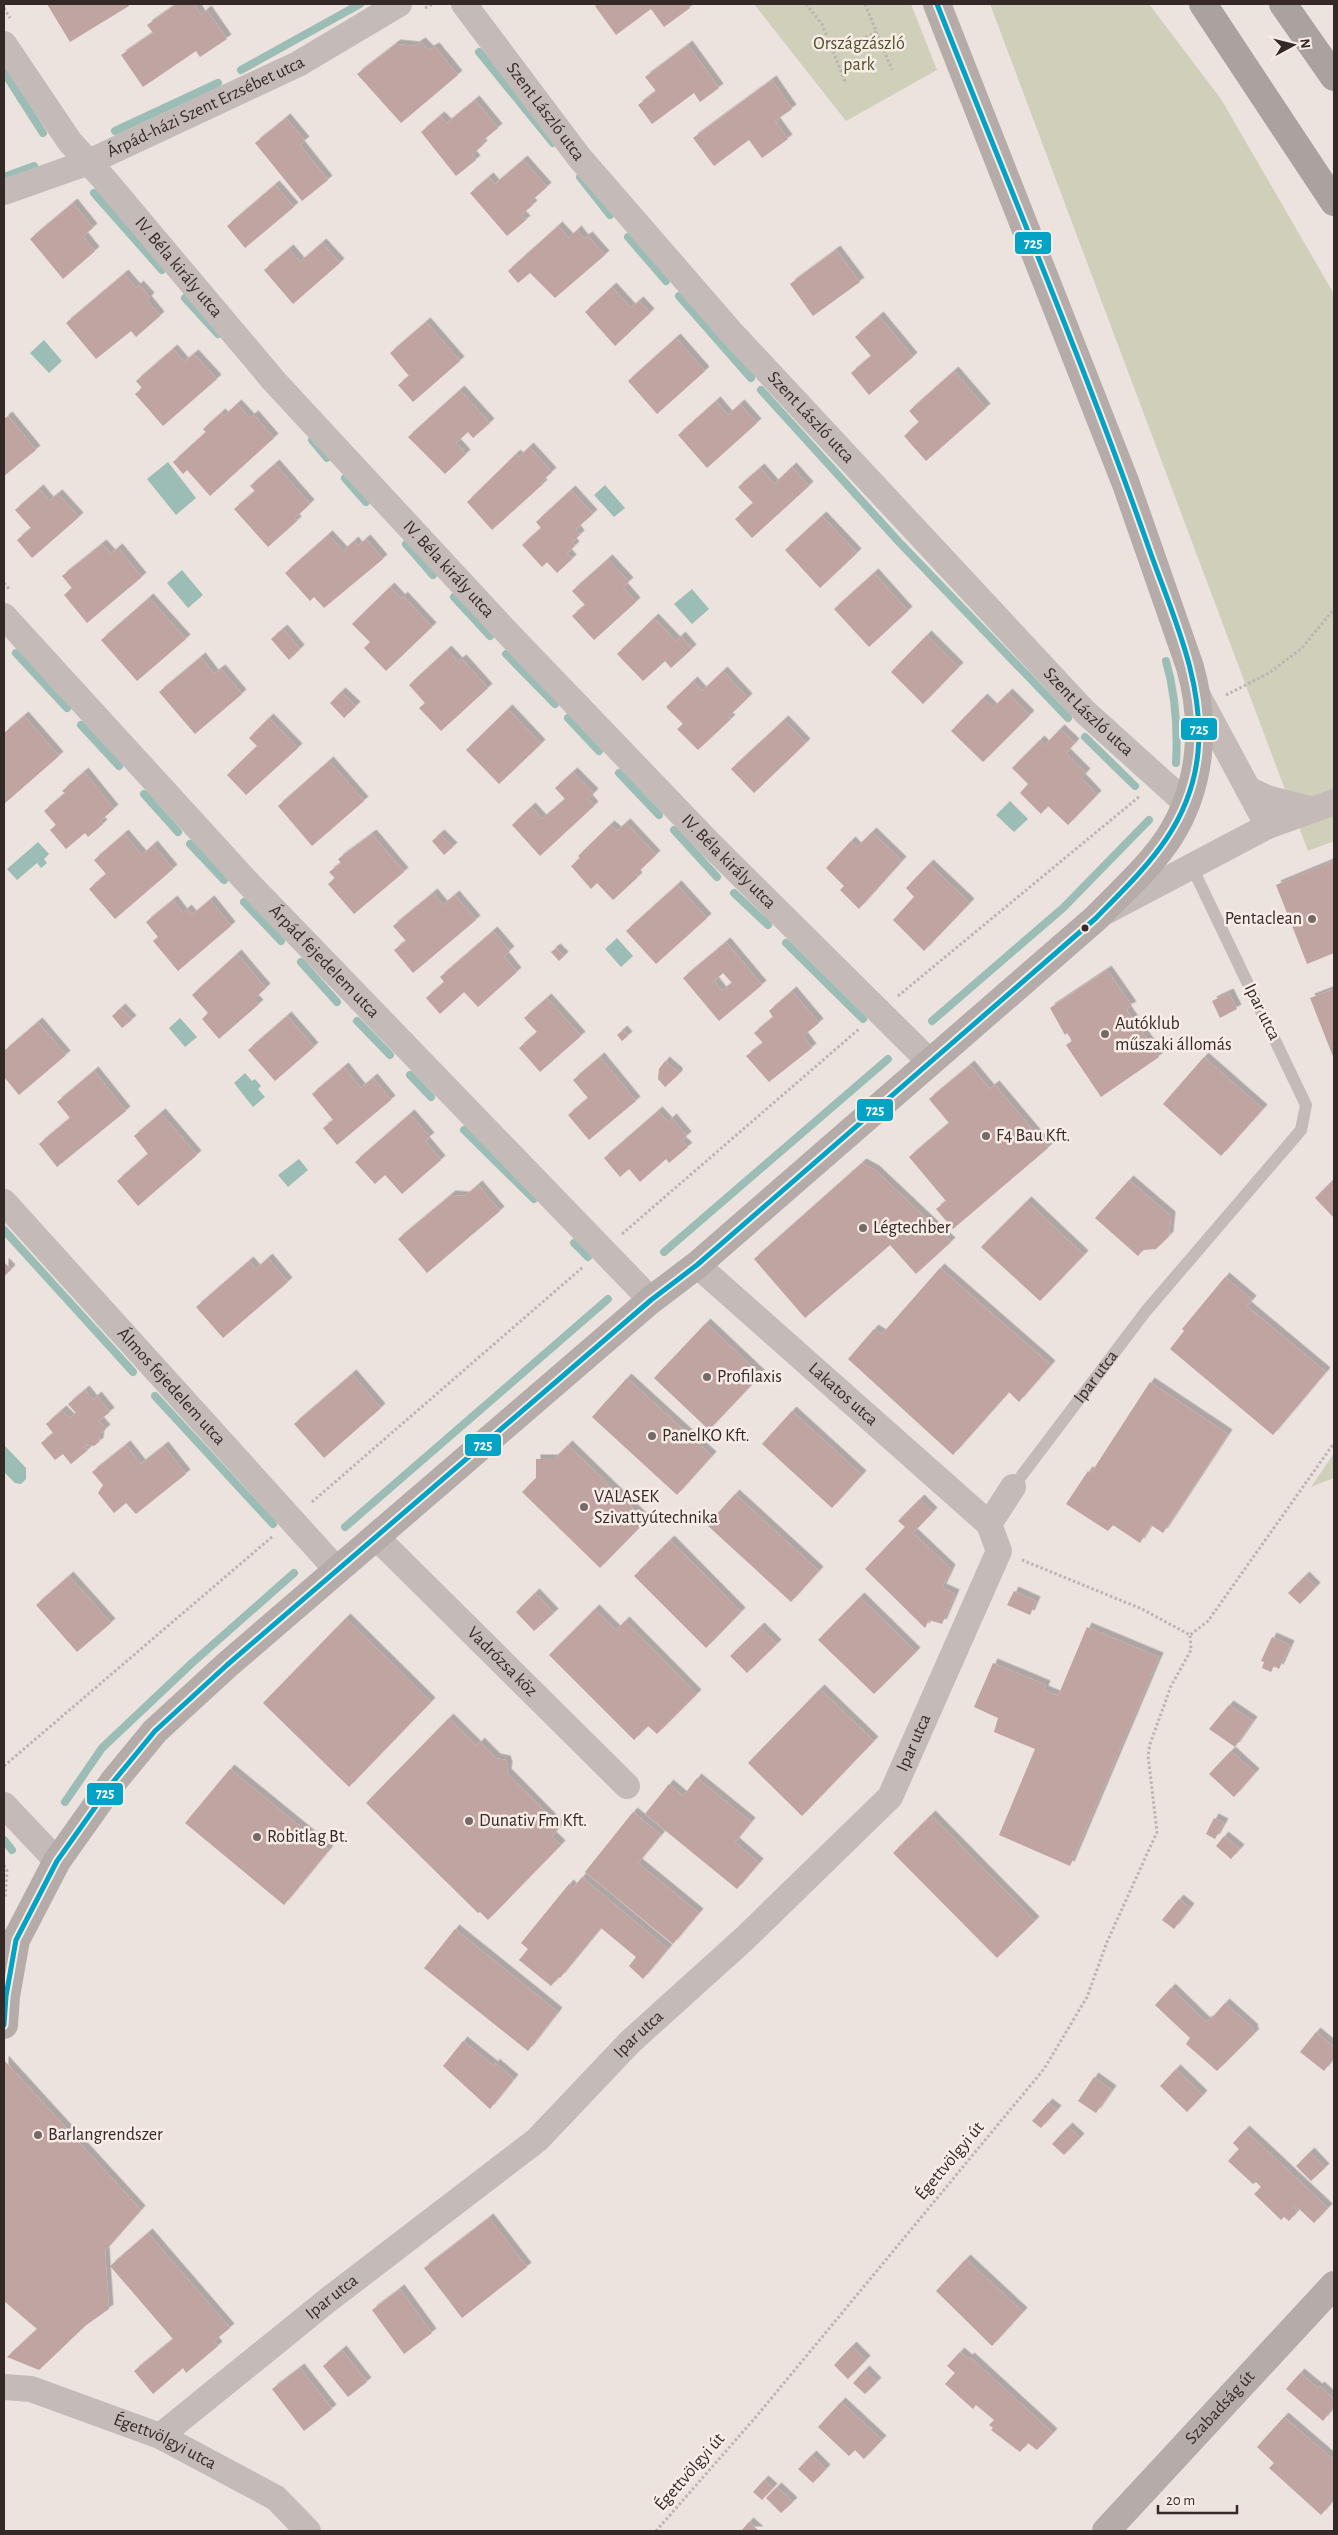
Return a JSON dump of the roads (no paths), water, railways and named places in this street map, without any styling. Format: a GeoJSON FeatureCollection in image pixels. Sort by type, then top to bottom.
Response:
{"type":"FeatureCollection","features":[{"type":"Feature","properties":{"kind":"highway"},"geometry":{"type":"LineString","coordinates":[[1204,4],[1334,202]]}},
{"type":"Feature","properties":{"kind":"highway"},"geometry":{"type":"LineString","coordinates":[[1283,4],[1334,77]]}},
{"type":"Feature","properties":{"kind":"street","name":"Árpád-házi Szent Erzsébet utca"},"geometry":{"type":"LineString","coordinates":[[4,192],[89,162],[298,64],[399,4]]}},
{"type":"Feature","properties":{"kind":"street","name":"Szent László utca"},"geometry":{"type":"LineString","coordinates":[[464,4],[580,157],[730,331],[1086,712],[1187,804]]}},
{"type":"Feature","properties":{"kind":"street"},"geometry":{"type":"LineString","coordinates":[[937,4],[1126,484],[1201,701],[1268,826]]}},
{"type":"Feature","properties":{"kind":"street","name":"IV. Béla király utca"},"geometry":{"type":"LineString","coordinates":[[4,44],[64,134],[274,381],[501,626],[712,846],[879,1014],[930,1062]]}},
{"type":"Feature","properties":{"kind":"street","name":"Árpád fejedelem utca"},"geometry":{"type":"LineString","coordinates":[[4,616],[249,884],[651,1300]]}},
{"type":"Feature","properties":{"kind":"street"},"geometry":{"type":"LineString","coordinates":[[4,2025],[6,1996],[16,1940],[57,1861],[113,1782],[155,1731],[227,1665],[377,1538],[651,1300],[697,1265],[1096,918],[1145,868],[1169,837],[1187,804],[1195,775],[1201,701]]}},
{"type":"Feature","properties":{"kind":"street"},"geometry":{"type":"LineString","coordinates":[[1248,789],[1267,798],[1324,806]]}},
{"type":"Feature","properties":{"kind":"street"},"geometry":{"type":"LineString","coordinates":[[1096,918],[1268,826],[1324,806]]}},
{"type":"Feature","properties":{"kind":"street","name":"Álmos fejedelem utca"},"geometry":{"type":"LineString","coordinates":[[4,1202],[337,1570]]}},
{"type":"Feature","properties":{"kind":"street","name":"Lakatos utca"},"geometry":{"type":"LineString","coordinates":[[697,1265],[989,1524]]}},
{"type":"Feature","properties":{"kind":"street","name":"Ipar utca"},"geometry":{"type":"LineString","coordinates":[[160,2436],[336,2294],[537,2140],[630,2042],[744,1939],[890,1797],[999,1551],[989,1524],[1013,1487]]}},
{"type":"Feature","properties":{"kind":"street","name":"Vadrózsa köz"},"geometry":{"type":"LineString","coordinates":[[377,1538],[627,1786]]}},
{"type":"Feature","properties":{"kind":"street"},"geometry":{"type":"LineString","coordinates":[[4,1805],[57,1861]]}},
{"type":"Feature","properties":{"kind":"street","name":"Szabadság út"},"geometry":{"type":"LineString","coordinates":[[1106,2531],[1334,2284]]}},
{"type":"Feature","properties":{"kind":"street","name":"Égettvölgyi utca"},"geometry":{"type":"LineString","coordinates":[[4,2387],[31,2389],[160,2436],[276,2498],[308,2531]]}},
{"type":"Feature","properties":{"kind":"lane","name":"Ipar utca"},"geometry":{"type":"LineString","coordinates":[[1013,1487],[1146,1311],[1301,1130],[1306,1105],[1192,867]]}},
{"type":"Feature","properties":{"kind":"water"},"geometry":{"type":"Polygon","coordinates":[[[44,340],[62,361],[49,373],[30,353],[44,340]]]}},
{"type":"Feature","properties":{"kind":"water"},"geometry":{"type":"Polygon","coordinates":[[[168,462],[196,498],[176,515],[147,479],[168,462]]]}},
{"type":"Feature","properties":{"kind":"water"},"geometry":{"type":"Polygon","coordinates":[[[605,485],[625,508],[614,517],[594,495],[605,485]]]}},
{"type":"Feature","properties":{"kind":"water"},"geometry":{"type":"Polygon","coordinates":[[[182,570],[203,595],[188,608],[167,583],[182,570]]]}},
{"type":"Feature","properties":{"kind":"water"},"geometry":{"type":"Polygon","coordinates":[[[692,589],[709,609],[692,624],[674,604],[692,589]]]}},
{"type":"Feature","properties":{"kind":"water"},"geometry":{"type":"Polygon","coordinates":[[[1010,801],[1028,819],[1014,832],[996,815],[1010,801]]]}},
{"type":"Feature","properties":{"kind":"water"},"geometry":{"type":"Polygon","coordinates":[[[38,842],[49,854],[44,859],[47,863],[41,868],[37,863],[17,880],[7,869],[38,842]]]}},
{"type":"Feature","properties":{"kind":"water"},"geometry":{"type":"Polygon","coordinates":[[[617,938],[633,956],[621,967],[605,949],[617,938]]]}},
{"type":"Feature","properties":{"kind":"water"},"geometry":{"type":"Polygon","coordinates":[[[180,1018],[197,1037],[185,1047],[169,1028],[180,1018]]]}},
{"type":"Feature","properties":{"kind":"water"},"geometry":{"type":"Polygon","coordinates":[[[245,1073],[252,1081],[255,1079],[261,1086],[258,1089],[265,1097],[253,1107],[234,1083],[245,1073]]]}},
{"type":"Feature","properties":{"kind":"water"},"geometry":{"type":"Polygon","coordinates":[[[299,1159],[308,1170],[288,1187],[278,1175],[299,1159]]]}},
{"type":"Feature","properties":{"kind":"water"},"geometry":{"type":"Polygon","coordinates":[[[4,1445],[26,1468],[26,1479],[21,1484],[15,1483],[4,1472],[4,1445]]]}},
{"type":"Feature","properties":{"kind":"waterway"},"geometry":{"type":"LineString","coordinates":[[241,70],[360,4]]}},
{"type":"Feature","properties":{"kind":"waterway"},"geometry":{"type":"LineString","coordinates":[[479,52],[553,143]]}},
{"type":"Feature","properties":{"kind":"waterway"},"geometry":{"type":"LineString","coordinates":[[4,72],[43,133]]}},
{"type":"Feature","properties":{"kind":"waterway"},"geometry":{"type":"LineString","coordinates":[[115,131],[218,83]]}},
{"type":"Feature","properties":{"kind":"waterway"},"geometry":{"type":"LineString","coordinates":[[4,177],[34,166]]}},
{"type":"Feature","properties":{"kind":"waterway"},"geometry":{"type":"LineString","coordinates":[[580,177],[610,215]]}},
{"type":"Feature","properties":{"kind":"waterway"},"geometry":{"type":"LineString","coordinates":[[94,193],[162,270]]}},
{"type":"Feature","properties":{"kind":"waterway"},"geometry":{"type":"LineString","coordinates":[[628,237],[666,281]]}},
{"type":"Feature","properties":{"kind":"waterway"},"geometry":{"type":"LineString","coordinates":[[679,296],[751,378]]}},
{"type":"Feature","properties":{"kind":"waterway"},"geometry":{"type":"LineString","coordinates":[[185,298],[218,334]]}},
{"type":"Feature","properties":{"kind":"waterway"},"geometry":{"type":"LineString","coordinates":[[761,390],[899,542],[1068,718]]}},
{"type":"Feature","properties":{"kind":"waterway"},"geometry":{"type":"LineString","coordinates":[[312,440],[327,458]]}},
{"type":"Feature","properties":{"kind":"waterway"},"geometry":{"type":"LineString","coordinates":[[345,478],[366,502]]}},
{"type":"Feature","properties":{"kind":"waterway"},"geometry":{"type":"LineString","coordinates":[[406,544],[433,575]]}},
{"type":"Feature","properties":{"kind":"waterway"},"geometry":{"type":"LineString","coordinates":[[454,597],[490,636]]}},
{"type":"Feature","properties":{"kind":"waterway"},"geometry":{"type":"LineString","coordinates":[[16,653],[67,708]]}},
{"type":"Feature","properties":{"kind":"waterway"},"geometry":{"type":"LineString","coordinates":[[506,654],[555,704]]}},
{"type":"Feature","properties":{"kind":"waterway"},"geometry":{"type":"LineString","coordinates":[[1166,661],[1176,712],[1176,763]]}},
{"type":"Feature","properties":{"kind":"waterway"},"geometry":{"type":"LineString","coordinates":[[568,718],[599,751]]}},
{"type":"Feature","properties":{"kind":"waterway"},"geometry":{"type":"LineString","coordinates":[[81,725],[119,766]]}},
{"type":"Feature","properties":{"kind":"waterway"},"geometry":{"type":"LineString","coordinates":[[1085,737],[1135,786]]}},
{"type":"Feature","properties":{"kind":"waterway"},"geometry":{"type":"LineString","coordinates":[[619,773],[659,815]]}},
{"type":"Feature","properties":{"kind":"waterway"},"geometry":{"type":"LineString","coordinates":[[144,794],[178,832]]}},
{"type":"Feature","properties":{"kind":"waterway"},"geometry":{"type":"LineString","coordinates":[[932,1021],[1063,908],[1149,820]]}},
{"type":"Feature","properties":{"kind":"waterway"},"geometry":{"type":"LineString","coordinates":[[674,830],[717,877]]}},
{"type":"Feature","properties":{"kind":"waterway"},"geometry":{"type":"LineString","coordinates":[[190,844],[224,880]]}},
{"type":"Feature","properties":{"kind":"waterway"},"geometry":{"type":"LineString","coordinates":[[734,893],[768,925]]}},
{"type":"Feature","properties":{"kind":"waterway"},"geometry":{"type":"LineString","coordinates":[[244,902],[281,941]]}},
{"type":"Feature","properties":{"kind":"waterway"},"geometry":{"type":"LineString","coordinates":[[786,943],[863,1019]]}},
{"type":"Feature","properties":{"kind":"waterway"},"geometry":{"type":"LineString","coordinates":[[301,962],[337,1002]]}},
{"type":"Feature","properties":{"kind":"waterway"},"geometry":{"type":"LineString","coordinates":[[357,1021],[390,1055]]}},
{"type":"Feature","properties":{"kind":"waterway"},"geometry":{"type":"LineString","coordinates":[[664,1252],[888,1059]]}},
{"type":"Feature","properties":{"kind":"waterway"},"geometry":{"type":"LineString","coordinates":[[410,1075],[431,1097]]}},
{"type":"Feature","properties":{"kind":"waterway"},"geometry":{"type":"LineString","coordinates":[[464,1130],[534,1199]]}},
{"type":"Feature","properties":{"kind":"waterway"},"geometry":{"type":"LineString","coordinates":[[4,1230],[133,1372]]}},
{"type":"Feature","properties":{"kind":"waterway"},"geometry":{"type":"LineString","coordinates":[[574,1243],[588,1257]]}},
{"type":"Feature","properties":{"kind":"waterway"},"geometry":{"type":"LineString","coordinates":[[345,1527],[608,1299]]}},
{"type":"Feature","properties":{"kind":"waterway"},"geometry":{"type":"LineString","coordinates":[[155,1396],[273,1524]]}},
{"type":"Feature","properties":{"kind":"waterway"},"geometry":{"type":"LineString","coordinates":[[65,1802],[102,1748],[192,1663],[294,1573]]}},
{"type":"Feature","properties":{"kind":"waterway"},"geometry":{"type":"LineString","coordinates":[[4,1840],[12,1850]]}},
{"type":"Feature","properties":{"kind":"place","name":"Pentaclean"},"geometry":{"type":"Point","coordinates":[1312,919]}},
{"type":"Feature","properties":{"kind":"place","name":"Autóklub műszaki állomás"},"geometry":{"type":"Point","coordinates":[1105,1034]}},
{"type":"Feature","properties":{"kind":"place","name":"F4 Bau Kft."},"geometry":{"type":"Point","coordinates":[986,1136]}},
{"type":"Feature","properties":{"kind":"place","name":"Légtechber"},"geometry":{"type":"Point","coordinates":[863,1228]}},
{"type":"Feature","properties":{"kind":"place","name":"Profilaxis"},"geometry":{"type":"Point","coordinates":[707,1377]}},
{"type":"Feature","properties":{"kind":"place","name":"PanelKO Kft."},"geometry":{"type":"Point","coordinates":[652,1436]}},
{"type":"Feature","properties":{"kind":"place","name":"VALASEK Szivattyútechnika"},"geometry":{"type":"Point","coordinates":[584,1507]}},
{"type":"Feature","properties":{"kind":"place","name":"Dunativ Fm Kft."},"geometry":{"type":"Point","coordinates":[469,1821]}},
{"type":"Feature","properties":{"kind":"place","name":"Robitlag Bt."},"geometry":{"type":"Point","coordinates":[257,1837]}},
{"type":"Feature","properties":{"kind":"place","name":"Barlangrendszer"},"geometry":{"type":"Point","coordinates":[38,2135]}},
{"type":"Feature","properties":{"kind":"park label","name":"Országzászló park"},"geometry":{"type":"Point","coordinates":[859,54]}}]}
